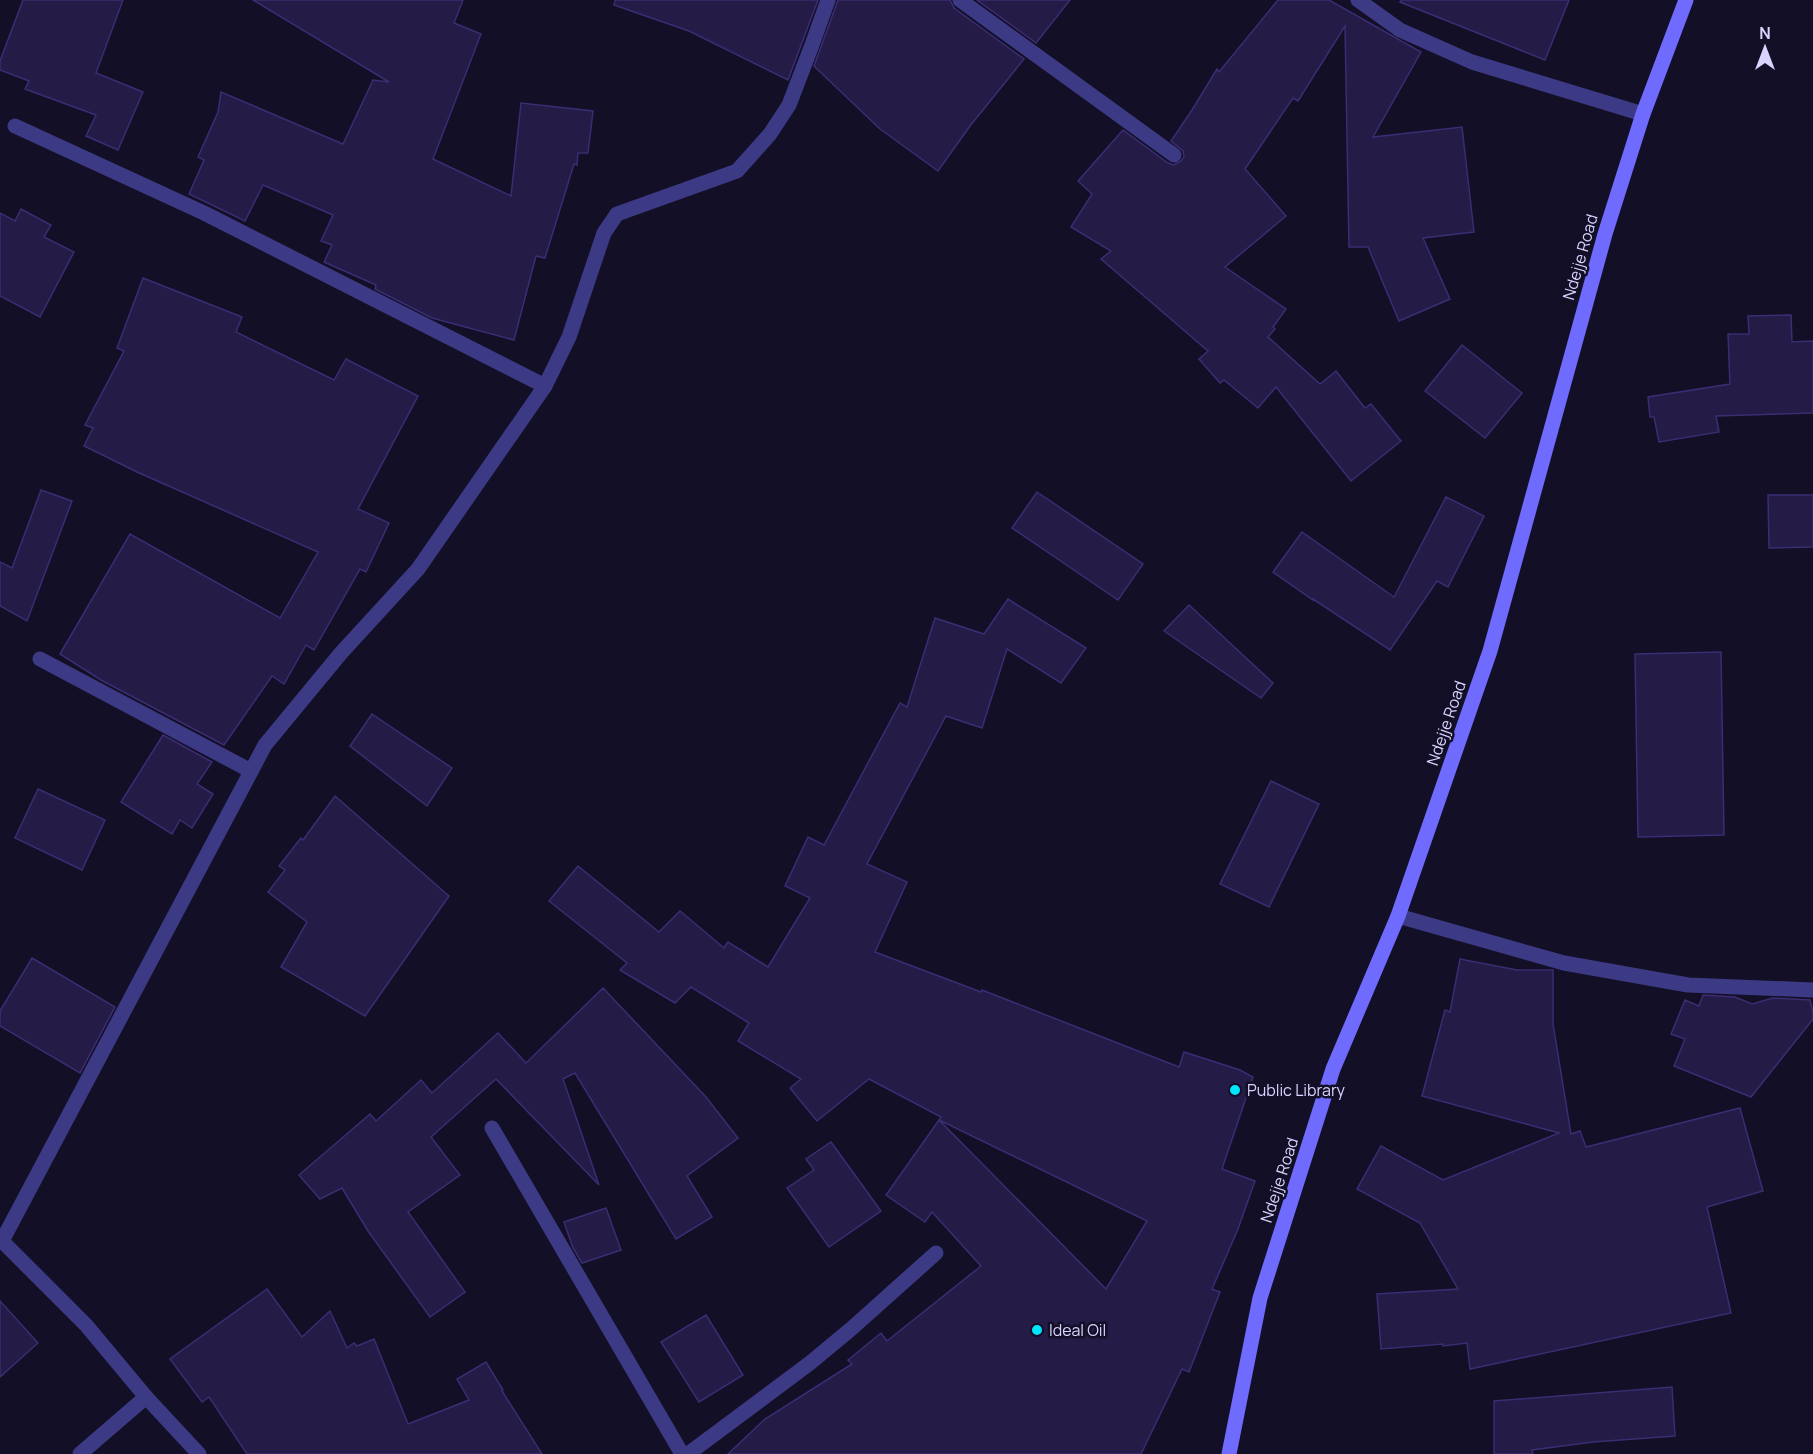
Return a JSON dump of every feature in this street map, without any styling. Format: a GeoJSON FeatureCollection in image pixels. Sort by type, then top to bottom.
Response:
{"type":"FeatureCollection","features":[{"type":"Feature","properties":{"kind":"street"},"geometry":{"type":"LineString","coordinates":[[199,1454],[146,1397],[86,1325],[1,1240],[265,745],[333,663],[418,569],[545,386],[569,337],[604,233],[617,214],[736,171],[770,134],[789,105],[828,0]]}},
{"type":"Feature","properties":{"kind":"street"},"geometry":{"type":"LineString","coordinates":[[960,0],[1174,154]]}},
{"type":"Feature","properties":{"kind":"street"},"geometry":{"type":"LineString","coordinates":[[1358,0],[1400,30],[1472,62],[1643,114]]}},
{"type":"Feature","properties":{"kind":"street","name":"Ndejje Road"},"geometry":{"type":"LineString","coordinates":[[1229,1454],[1260,1298],[1333,1069],[1398,916],[1490,651],[1605,234],[1643,114],[1686,0]]}},
{"type":"Feature","properties":{"kind":"street"},"geometry":{"type":"LineString","coordinates":[[15,126],[204,213],[545,386]]}},
{"type":"Feature","properties":{"kind":"street"},"geometry":{"type":"LineString","coordinates":[[40,659],[250,771]]}},
{"type":"Feature","properties":{"kind":"street"},"geometry":{"type":"LineString","coordinates":[[1398,916],[1564,963],[1688,985],[1813,990]]}},
{"type":"Feature","properties":{"kind":"street"},"geometry":{"type":"LineString","coordinates":[[492,1128],[682,1454]]}},
{"type":"Feature","properties":{"kind":"street"},"geometry":{"type":"LineString","coordinates":[[688,1454],[818,1356],[936,1253]]}},
{"type":"Feature","properties":{"kind":"street"},"geometry":{"type":"LineString","coordinates":[[80,1454],[146,1397]]}},
{"type":"Feature","properties":{"kind":"building"},"geometry":{"type":"Polygon","coordinates":[[[23,0],[123,0],[96,73],[143,92],[118,150],[86,136],[96,115],[25,89],[29,81],[0,70],[0,61],[23,0]]]}},
{"type":"Feature","properties":{"kind":"building"},"geometry":{"type":"Polygon","coordinates":[[[253,0],[463,0],[454,23],[481,34],[433,159],[511,196],[521,103],[593,111],[588,153],[578,153],[577,165],[574,164],[545,258],[536,256],[514,340],[432,318],[375,289],[376,285],[324,262],[332,245],[321,241],[333,215],[263,185],[245,221],[189,194],[204,160],[198,157],[218,112],[221,92],[343,144],[373,80],[389,82],[253,0]]]}},
{"type":"Feature","properties":{"kind":"building"},"geometry":{"type":"Polygon","coordinates":[[[615,0],[818,0],[788,80],[689,31],[614,5],[615,0]]]}},
{"type":"Feature","properties":{"kind":"building"},"geometry":{"type":"Polygon","coordinates":[[[838,0],[950,0],[954,8],[1024,59],[970,126],[938,171],[880,129],[814,66],[838,0]]]}},
{"type":"Feature","properties":{"kind":"building"},"geometry":{"type":"Polygon","coordinates":[[[977,0],[1070,0],[1036,43],[977,0]]]}},
{"type":"Feature","properties":{"kind":"building"},"geometry":{"type":"Polygon","coordinates":[[[1278,0],[1329,0],[1421,52],[1373,137],[1462,127],[1474,232],[1423,238],[1450,299],[1399,321],[1368,247],[1349,247],[1345,26],[1298,101],[1293,98],[1245,169],[1286,216],[1225,267],[1286,309],[1268,337],[1320,384],[1336,371],[1365,408],[1371,404],[1401,441],[1351,481],[1276,387],[1258,408],[1224,380],[1220,383],[1199,359],[1208,351],[1101,259],[1111,251],[1071,227],[1092,194],[1078,181],[1123,130],[1168,163],[1174,165],[1181,161],[1184,157],[1183,151],[1171,141],[1217,69],[1219,72],[1278,0]]]}},
{"type":"Feature","properties":{"kind":"building"},"geometry":{"type":"Polygon","coordinates":[[[1401,0],[1569,0],[1545,60],[1400,2],[1401,0]]]}},
{"type":"Feature","properties":{"kind":"building"},"geometry":{"type":"Polygon","coordinates":[[[21,209],[51,225],[44,237],[74,252],[40,317],[0,296],[0,213],[15,221],[21,209]]]}},
{"type":"Feature","properties":{"kind":"building"},"geometry":{"type":"Polygon","coordinates":[[[143,278],[242,317],[236,332],[334,380],[346,359],[418,396],[358,509],[389,523],[366,572],[360,569],[314,650],[306,645],[284,684],[272,676],[224,745],[101,680],[60,654],[130,534],[280,618],[318,552],[137,472],[84,446],[93,428],[85,425],[124,351],[117,348],[143,278]]]}},
{"type":"Feature","properties":{"kind":"building"},"geometry":{"type":"Polygon","coordinates":[[[1791,315],[1792,342],[1813,341],[1813,413],[1716,416],[1719,432],[1659,442],[1654,417],[1650,417],[1648,397],[1730,384],[1728,334],[1749,334],[1748,316],[1791,315]]]}},
{"type":"Feature","properties":{"kind":"building"},"geometry":{"type":"Polygon","coordinates":[[[1462,345],[1522,393],[1485,438],[1425,391],[1462,345]]]}},
{"type":"Feature","properties":{"kind":"building"},"geometry":{"type":"Polygon","coordinates":[[[41,490],[72,501],[27,621],[0,606],[0,562],[12,568],[41,490]]]}},
{"type":"Feature","properties":{"kind":"building"},"geometry":{"type":"Polygon","coordinates":[[[1037,492],[1143,564],[1118,600],[1012,528],[1037,492]]]}},
{"type":"Feature","properties":{"kind":"building"},"geometry":{"type":"Polygon","coordinates":[[[1768,495],[1813,495],[1813,547],[1769,548],[1768,495]]]}},
{"type":"Feature","properties":{"kind":"building"},"geometry":{"type":"Polygon","coordinates":[[[1446,497],[1484,516],[1448,587],[1437,581],[1390,650],[1273,572],[1302,532],[1394,597],[1446,497]]]}},
{"type":"Feature","properties":{"kind":"building"},"geometry":{"type":"Polygon","coordinates":[[[1008,599],[1086,648],[1061,683],[1007,649],[982,728],[946,716],[867,864],[907,882],[875,952],[981,992],[982,990],[1179,1067],[1184,1052],[1240,1070],[1253,1077],[1222,1169],[1255,1181],[1238,1229],[1212,1289],[1220,1292],[1189,1372],[1182,1369],[1141,1454],[728,1454],[765,1419],[852,1364],[848,1360],[881,1333],[887,1341],[981,1266],[932,1212],[925,1222],[886,1195],[941,1117],[869,1079],[817,1121],[790,1088],[801,1079],[738,1041],[749,1023],[691,987],[675,1003],[620,970],[627,963],[549,901],[578,866],[659,932],[680,911],[724,948],[728,942],[768,967],[810,898],[785,886],[808,837],[824,845],[900,703],[907,707],[935,618],[984,634],[1008,599]],[[939,1120],[1106,1289],[1147,1221],[939,1120]]]}},
{"type":"Feature","properties":{"kind":"building"},"geometry":{"type":"Polygon","coordinates":[[[1189,605],[1273,683],[1261,698],[1164,631],[1189,605]]]}},
{"type":"Feature","properties":{"kind":"building"},"geometry":{"type":"Polygon","coordinates":[[[1721,652],[1724,835],[1638,837],[1635,654],[1721,652]]]}},
{"type":"Feature","properties":{"kind":"building"},"geometry":{"type":"Polygon","coordinates":[[[372,714],[452,768],[427,806],[350,746],[372,714]]]}},
{"type":"Feature","properties":{"kind":"building"},"geometry":{"type":"Polygon","coordinates":[[[163,735],[212,762],[197,784],[213,794],[192,828],[180,820],[172,834],[121,802],[163,735]]]}},
{"type":"Feature","properties":{"kind":"building"},"geometry":{"type":"Polygon","coordinates":[[[1271,781],[1319,804],[1269,907],[1220,884],[1271,781]]]}},
{"type":"Feature","properties":{"kind":"building"},"geometry":{"type":"Polygon","coordinates":[[[38,789],[105,820],[82,870],[15,838],[38,789]]]}},
{"type":"Feature","properties":{"kind":"building"},"geometry":{"type":"Polygon","coordinates":[[[335,796],[449,896],[365,1016],[281,967],[307,922],[268,892],[285,870],[279,866],[301,838],[303,840],[335,796]]]}},
{"type":"Feature","properties":{"kind":"building"},"geometry":{"type":"Polygon","coordinates":[[[32,958],[115,1007],[80,1073],[0,1026],[0,1011],[32,958]]]}},
{"type":"Feature","properties":{"kind":"building"},"geometry":{"type":"Polygon","coordinates":[[[1460,959],[1517,970],[1553,970],[1553,1024],[1571,1134],[1580,1131],[1586,1147],[1740,1108],[1763,1191],[1707,1207],[1731,1313],[1470,1369],[1467,1343],[1381,1349],[1377,1294],[1458,1289],[1420,1223],[1357,1189],[1381,1146],[1443,1180],[1559,1133],[1422,1096],[1445,1010],[1450,1012],[1460,959]]]}},
{"type":"Feature","properties":{"kind":"building"},"geometry":{"type":"Polygon","coordinates":[[[603,988],[706,1097],[738,1138],[687,1176],[712,1217],[676,1239],[575,1073],[563,1079],[599,1185],[496,1079],[431,1137],[460,1175],[408,1212],[465,1292],[430,1317],[368,1231],[342,1188],[320,1199],[299,1175],[370,1114],[376,1121],[421,1080],[432,1093],[498,1033],[526,1063],[603,988]]]}},
{"type":"Feature","properties":{"kind":"building"},"geometry":{"type":"Polygon","coordinates":[[[1703,995],[1735,997],[1752,1004],[1773,998],[1810,1000],[1813,1019],[1751,1097],[1674,1066],[1685,1039],[1671,1034],[1685,1000],[1699,1006],[1703,995]]]}},
{"type":"Feature","properties":{"kind":"building"},"geometry":{"type":"Polygon","coordinates":[[[831,1142],[881,1211],[829,1247],[787,1188],[814,1170],[806,1159],[831,1142]]]}},
{"type":"Feature","properties":{"kind":"building"},"geometry":{"type":"Polygon","coordinates":[[[606,1208],[621,1250],[582,1263],[573,1248],[564,1222],[606,1208]]]}},
{"type":"Feature","properties":{"kind":"building"},"geometry":{"type":"Polygon","coordinates":[[[267,1289],[302,1337],[330,1311],[347,1348],[354,1343],[357,1346],[374,1339],[408,1424],[469,1400],[457,1379],[486,1362],[542,1454],[247,1454],[209,1397],[202,1402],[170,1359],[267,1289]]]}},
{"type":"Feature","properties":{"kind":"building"},"geometry":{"type":"Polygon","coordinates":[[[0,1301],[38,1343],[0,1377],[0,1301]]]}},
{"type":"Feature","properties":{"kind":"building"},"geometry":{"type":"Polygon","coordinates":[[[706,1315],[743,1375],[699,1402],[661,1342],[706,1315]]]}},
{"type":"Feature","properties":{"kind":"building"},"geometry":{"type":"Polygon","coordinates":[[[1672,1387],[1675,1436],[1593,1442],[1532,1450],[1533,1454],[1494,1454],[1494,1401],[1672,1387]]]}},
{"type":"Feature","properties":{"kind":"place","name":"Public Library"},"geometry":{"type":"Point","coordinates":[1235,1090]}},
{"type":"Feature","properties":{"kind":"place","name":"Ideal Oil"},"geometry":{"type":"Point","coordinates":[1037,1330]}}]}
